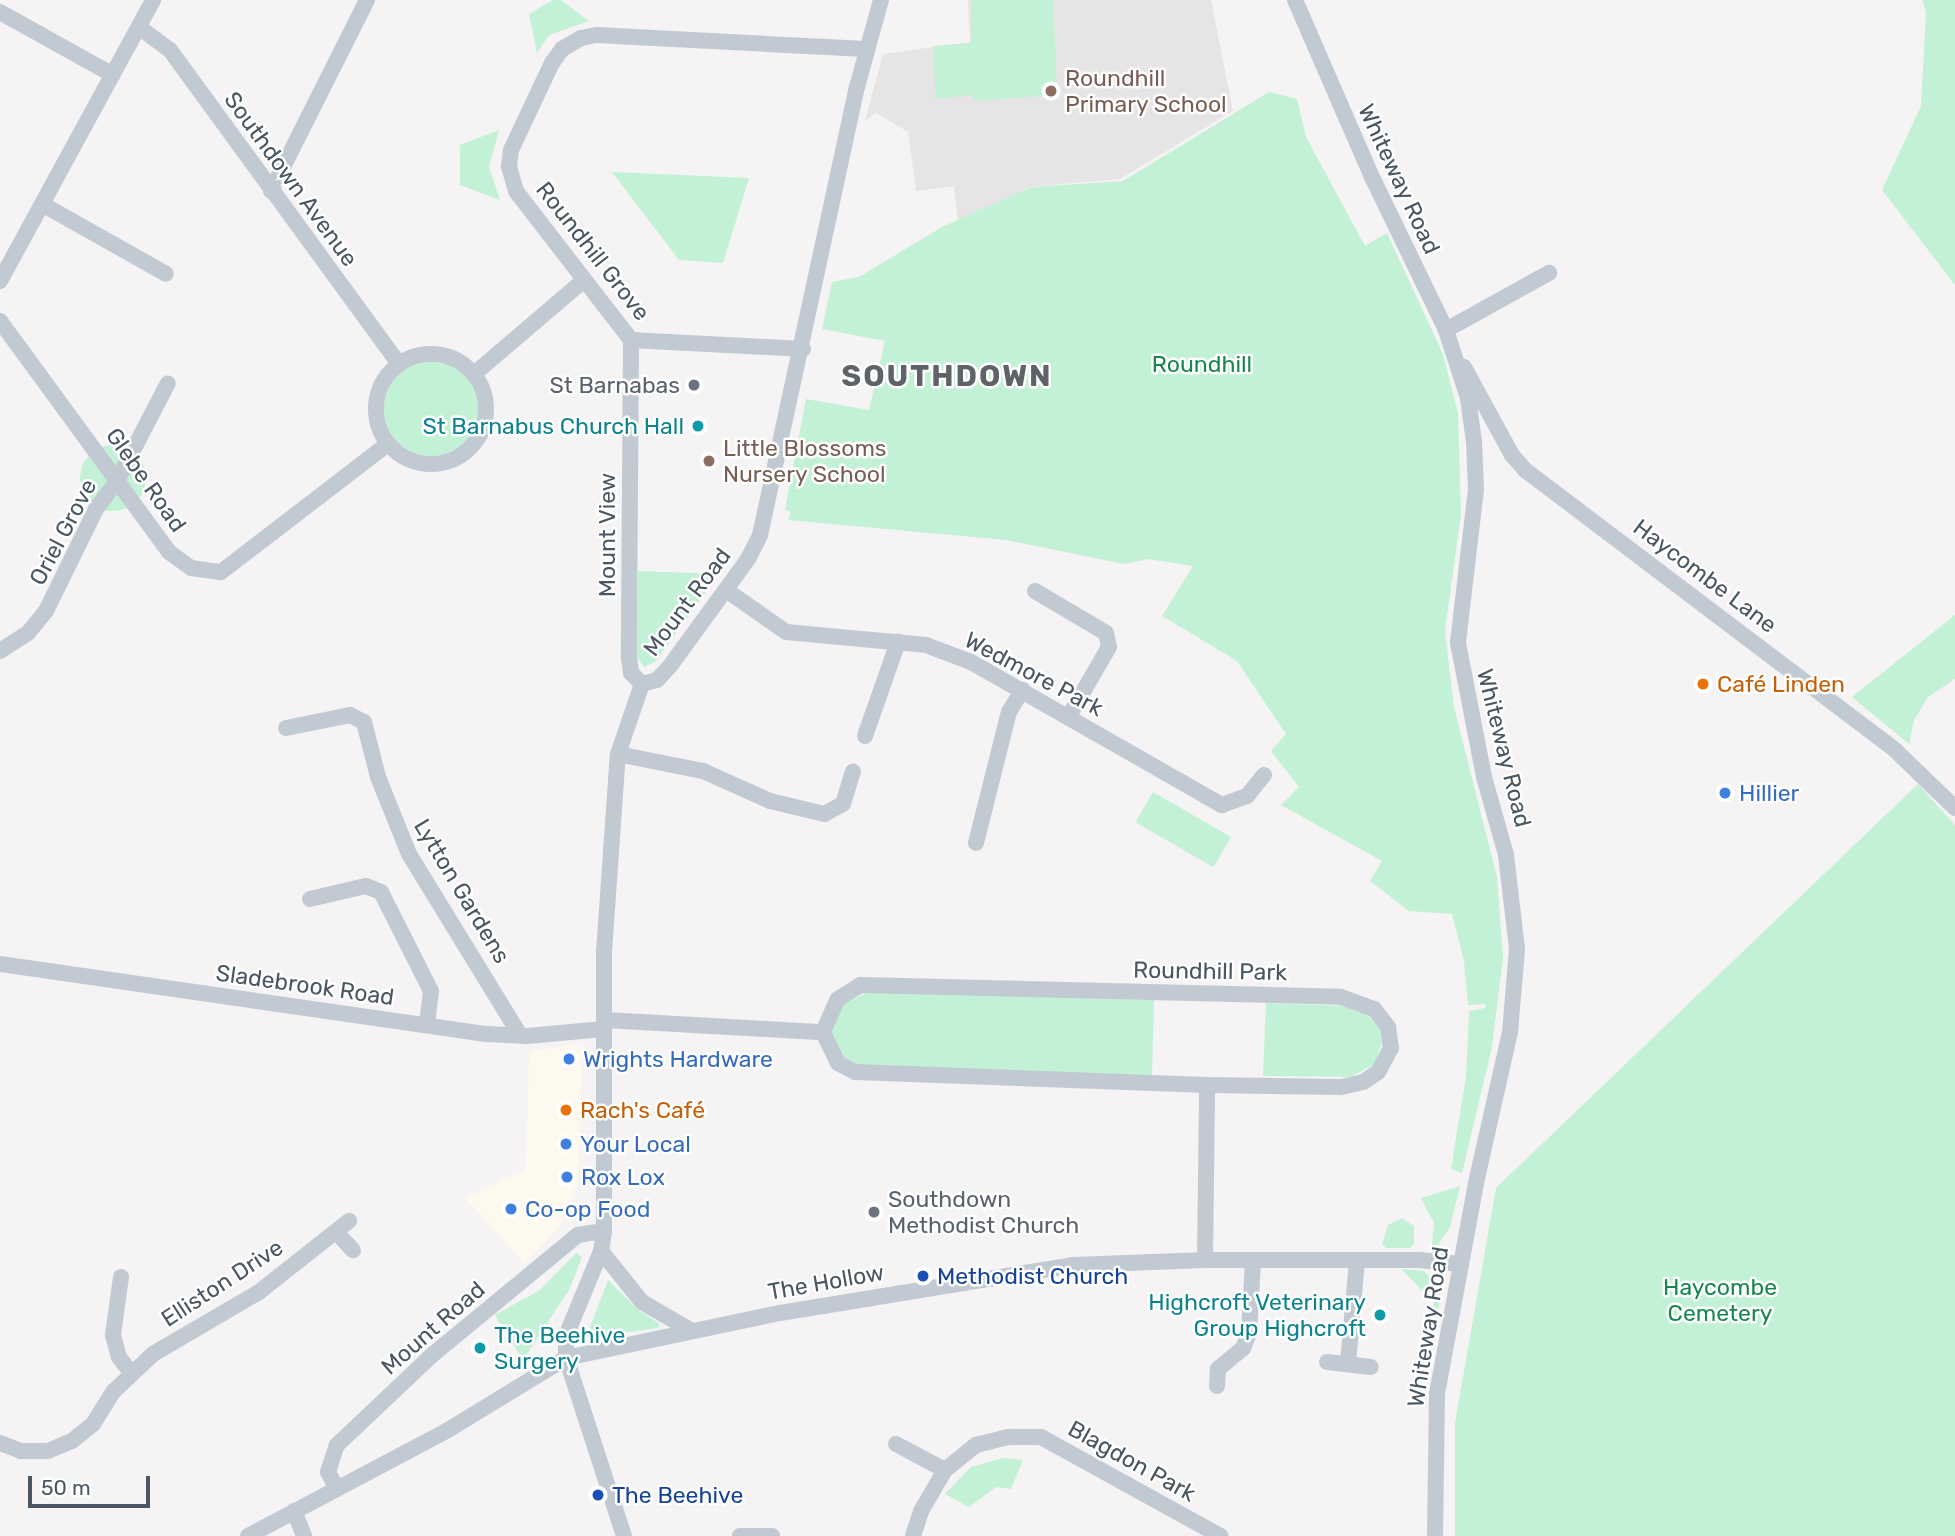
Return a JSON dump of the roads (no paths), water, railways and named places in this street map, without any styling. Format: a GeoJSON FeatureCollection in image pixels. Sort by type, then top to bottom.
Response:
{"type":"FeatureCollection","features":[{"type":"Feature","properties":{"kind":"street"},"geometry":{"type":"LineString","coordinates":[[0,281],[153,0]]}},
{"type":"Feature","properties":{"kind":"street"},"geometry":{"type":"LineString","coordinates":[[271,191],[367,0]]}},
{"type":"Feature","properties":{"kind":"street","name":"Mount Road"},"geometry":{"type":"LineString","coordinates":[[566,1358],[566,1336],[601,1251],[604,1231],[604,1025],[618,754],[642,684],[657,680],[670,666],[726,590],[760,535],[803,349],[866,49],[881,0]]}},
{"type":"Feature","properties":{"kind":"street","name":"Whiteway Road"},"geometry":{"type":"LineString","coordinates":[[1295,0],[1367,166],[1447,330],[1457,357],[1471,420],[1476,489],[1458,643],[1484,778],[1506,855],[1517,949],[1510,1032],[1460,1264],[1437,1394],[1435,1536]]}},
{"type":"Feature","properties":{"kind":"street"},"geometry":{"type":"LineString","coordinates":[[0,12],[113,75]]}},
{"type":"Feature","properties":{"kind":"street","name":"Southdown Avenue"},"geometry":{"type":"LineString","coordinates":[[139,27],[170,50],[399,364]]}},
{"type":"Feature","properties":{"kind":"street","name":"Roundhill Grove"},"geometry":{"type":"LineString","coordinates":[[803,349],[631,340],[516,191],[509,166],[533,103],[562,49],[597,35],[866,49]]}},
{"type":"Feature","properties":{"kind":"street"},"geometry":{"type":"LineString","coordinates":[[41,204],[166,274]]}},
{"type":"Feature","properties":{"kind":"street"},"geometry":{"type":"LineString","coordinates":[[1447,330],[1549,273]]}},
{"type":"Feature","properties":{"kind":"street"},"geometry":{"type":"LineString","coordinates":[[474,374],[583,280]]}},
{"type":"Feature","properties":{"kind":"street","name":"Glebe Road"},"geometry":{"type":"LineString","coordinates":[[0,321],[169,552],[191,568],[221,572],[388,444]]}},
{"type":"Feature","properties":{"kind":"street","name":"Mount View"},"geometry":{"type":"LineString","coordinates":[[631,340],[629,658],[631,673],[642,684]]}},
{"type":"Feature","properties":{"kind":"street"},"geometry":{"type":"LineString","coordinates":[[430,354],[457,360],[474,374],[484,391],[486,421],[475,444],[460,457],[417,463],[388,444],[376,411],[380,390],[399,364],[430,354]]}},
{"type":"Feature","properties":{"kind":"street","name":"Haycombe Lane"},"geometry":{"type":"LineString","coordinates":[[1457,357],[1525,470],[1896,751],[1955,808]]}},
{"type":"Feature","properties":{"kind":"street","name":"Oriel Grove"},"geometry":{"type":"LineString","coordinates":[[0,651],[28,633],[46,611],[96,509],[117,481],[168,383]]}},
{"type":"Feature","properties":{"kind":"street","name":"Wedmore Park"},"geometry":{"type":"LineString","coordinates":[[726,590],[786,632],[926,645],[971,662],[1222,805],[1247,796],[1264,775]]}},
{"type":"Feature","properties":{"kind":"street"},"geometry":{"type":"LineString","coordinates":[[1035,591],[1105,633],[1110,647],[1069,716]]}},
{"type":"Feature","properties":{"kind":"street"},"geometry":{"type":"LineString","coordinates":[[865,736],[898,642]]}},
{"type":"Feature","properties":{"kind":"street"},"geometry":{"type":"LineString","coordinates":[[976,843],[1009,712],[1022,691]]}},
{"type":"Feature","properties":{"kind":"street","name":"Lytton Gardens"},"geometry":{"type":"LineString","coordinates":[[286,728],[350,715],[364,722],[377,777],[409,854],[520,1035]]}},
{"type":"Feature","properties":{"kind":"street"},"geometry":{"type":"LineString","coordinates":[[618,754],[703,771],[769,801],[824,814],[843,804],[853,771]]}},
{"type":"Feature","properties":{"kind":"street"},"geometry":{"type":"LineString","coordinates":[[310,899],[366,886],[381,892],[430,992],[427,1024]]}},
{"type":"Feature","properties":{"kind":"street","name":"Sladebrook Road"},"geometry":{"type":"LineString","coordinates":[[0,964],[520,1035],[604,1025]]}},
{"type":"Feature","properties":{"kind":"street","name":"Roundhill Park"},"geometry":{"type":"LineString","coordinates":[[860,985],[1341,997],[1374,1009],[1388,1027],[1391,1048],[1386,1062],[1363,1083],[1340,1087],[1207,1085],[855,1072],[838,1063],[823,1032],[838,999],[860,985]]}},
{"type":"Feature","properties":{"kind":"street"},"geometry":{"type":"LineString","coordinates":[[604,1025],[823,1032]]}},
{"type":"Feature","properties":{"kind":"street"},"geometry":{"type":"LineString","coordinates":[[1205,1260],[1207,1085]]}},
{"type":"Feature","properties":{"kind":"street","name":"Elliston Drive"},"geometry":{"type":"LineString","coordinates":[[0,1443],[21,1451],[48,1451],[72,1441],[93,1424],[131,1373],[153,1354],[259,1292],[349,1220]]}},
{"type":"Feature","properties":{"kind":"street","name":"Mount Road"},"geometry":{"type":"LineString","coordinates":[[337,1489],[328,1472],[337,1445],[431,1356],[578,1235],[604,1231]]}},
{"type":"Feature","properties":{"kind":"street"},"geometry":{"type":"LineString","coordinates":[[337,1232],[353,1250]]}},
{"type":"Feature","properties":{"kind":"street"},"geometry":{"type":"LineString","coordinates":[[601,1251],[642,1302],[692,1331]]}},
{"type":"Feature","properties":{"kind":"street","name":"The Hollow"},"geometry":{"type":"LineString","coordinates":[[248,1536],[448,1430],[566,1358],[692,1331],[1026,1271],[1205,1260],[1460,1264]]}},
{"type":"Feature","properties":{"kind":"street"},"geometry":{"type":"LineString","coordinates":[[1217,1386],[1218,1369],[1243,1348],[1250,1333],[1254,1261]]}},
{"type":"Feature","properties":{"kind":"street"},"geometry":{"type":"LineString","coordinates":[[1348,1363],[1357,1261]]}},
{"type":"Feature","properties":{"kind":"street"},"geometry":{"type":"LineString","coordinates":[[121,1277],[113,1335],[119,1357],[131,1373]]}},
{"type":"Feature","properties":{"kind":"street"},"geometry":{"type":"LineString","coordinates":[[566,1358],[624,1536]]}},
{"type":"Feature","properties":{"kind":"street"},"geometry":{"type":"LineString","coordinates":[[1327,1362],[1371,1367]]}},
{"type":"Feature","properties":{"kind":"street","name":"Blagdon Park"},"geometry":{"type":"LineString","coordinates":[[914,1536],[921,1511],[945,1469],[976,1445],[1009,1437],[1041,1437],[1220,1536]]}},
{"type":"Feature","properties":{"kind":"street"},"geometry":{"type":"LineString","coordinates":[[896,1444],[945,1469]]}},
{"type":"Feature","properties":{"kind":"street"},"geometry":{"type":"LineString","coordinates":[[294,1511],[304,1536]]}},
{"type":"Feature","properties":{"kind":"street"},"geometry":{"type":"LineString","coordinates":[[740,1536],[772,1536]]}},
{"type":"Feature","properties":{"kind":"place","name":"Roundhill Primary School"},"geometry":{"type":"Point","coordinates":[1051,91]}},
{"type":"Feature","properties":{"kind":"place","name":"St Barnabas"},"geometry":{"type":"Point","coordinates":[694,385]}},
{"type":"Feature","properties":{"kind":"place","name":"St Barnabus Church Hall"},"geometry":{"type":"Point","coordinates":[698,426]}},
{"type":"Feature","properties":{"kind":"place","name":"Little Blossoms Nursery School"},"geometry":{"type":"Point","coordinates":[709,461]}},
{"type":"Feature","properties":{"kind":"place","name":"Café Linden"},"geometry":{"type":"Point","coordinates":[1703,684]}},
{"type":"Feature","properties":{"kind":"place","name":"Hillier"},"geometry":{"type":"Point","coordinates":[1725,793]}},
{"type":"Feature","properties":{"kind":"place","name":"Wrights Hardware"},"geometry":{"type":"Point","coordinates":[569,1059]}},
{"type":"Feature","properties":{"kind":"place","name":"Rach's Café"},"geometry":{"type":"Point","coordinates":[566,1110]}},
{"type":"Feature","properties":{"kind":"place","name":"Your Local"},"geometry":{"type":"Point","coordinates":[566,1144]}},
{"type":"Feature","properties":{"kind":"place","name":"Rox Lox"},"geometry":{"type":"Point","coordinates":[567,1177]}},
{"type":"Feature","properties":{"kind":"place","name":"Co-op Food"},"geometry":{"type":"Point","coordinates":[511,1209]}},
{"type":"Feature","properties":{"kind":"place","name":"Southdown Methodist Church"},"geometry":{"type":"Point","coordinates":[874,1212]}},
{"type":"Feature","properties":{"kind":"place","name":"Methodist Church"},"geometry":{"type":"Point","coordinates":[923,1276]}},
{"type":"Feature","properties":{"kind":"place","name":"Highcroft Veterinary Group Highcroft"},"geometry":{"type":"Point","coordinates":[1380,1315]}},
{"type":"Feature","properties":{"kind":"place","name":"The Beehive Surgery"},"geometry":{"type":"Point","coordinates":[480,1348]}},
{"type":"Feature","properties":{"kind":"place","name":"The Beehive"},"geometry":{"type":"Point","coordinates":[598,1495]}},
{"type":"Feature","properties":{"kind":"district","name":"SOUTHDOWN"},"geometry":{"type":"Point","coordinates":[947,376]}},
{"type":"Feature","properties":{"kind":"park label","name":"Roundhill"},"geometry":{"type":"Point","coordinates":[1202,364]}},
{"type":"Feature","properties":{"kind":"park label","name":"Haycombe Cemetery"},"geometry":{"type":"Point","coordinates":[1720,1300]}}]}
